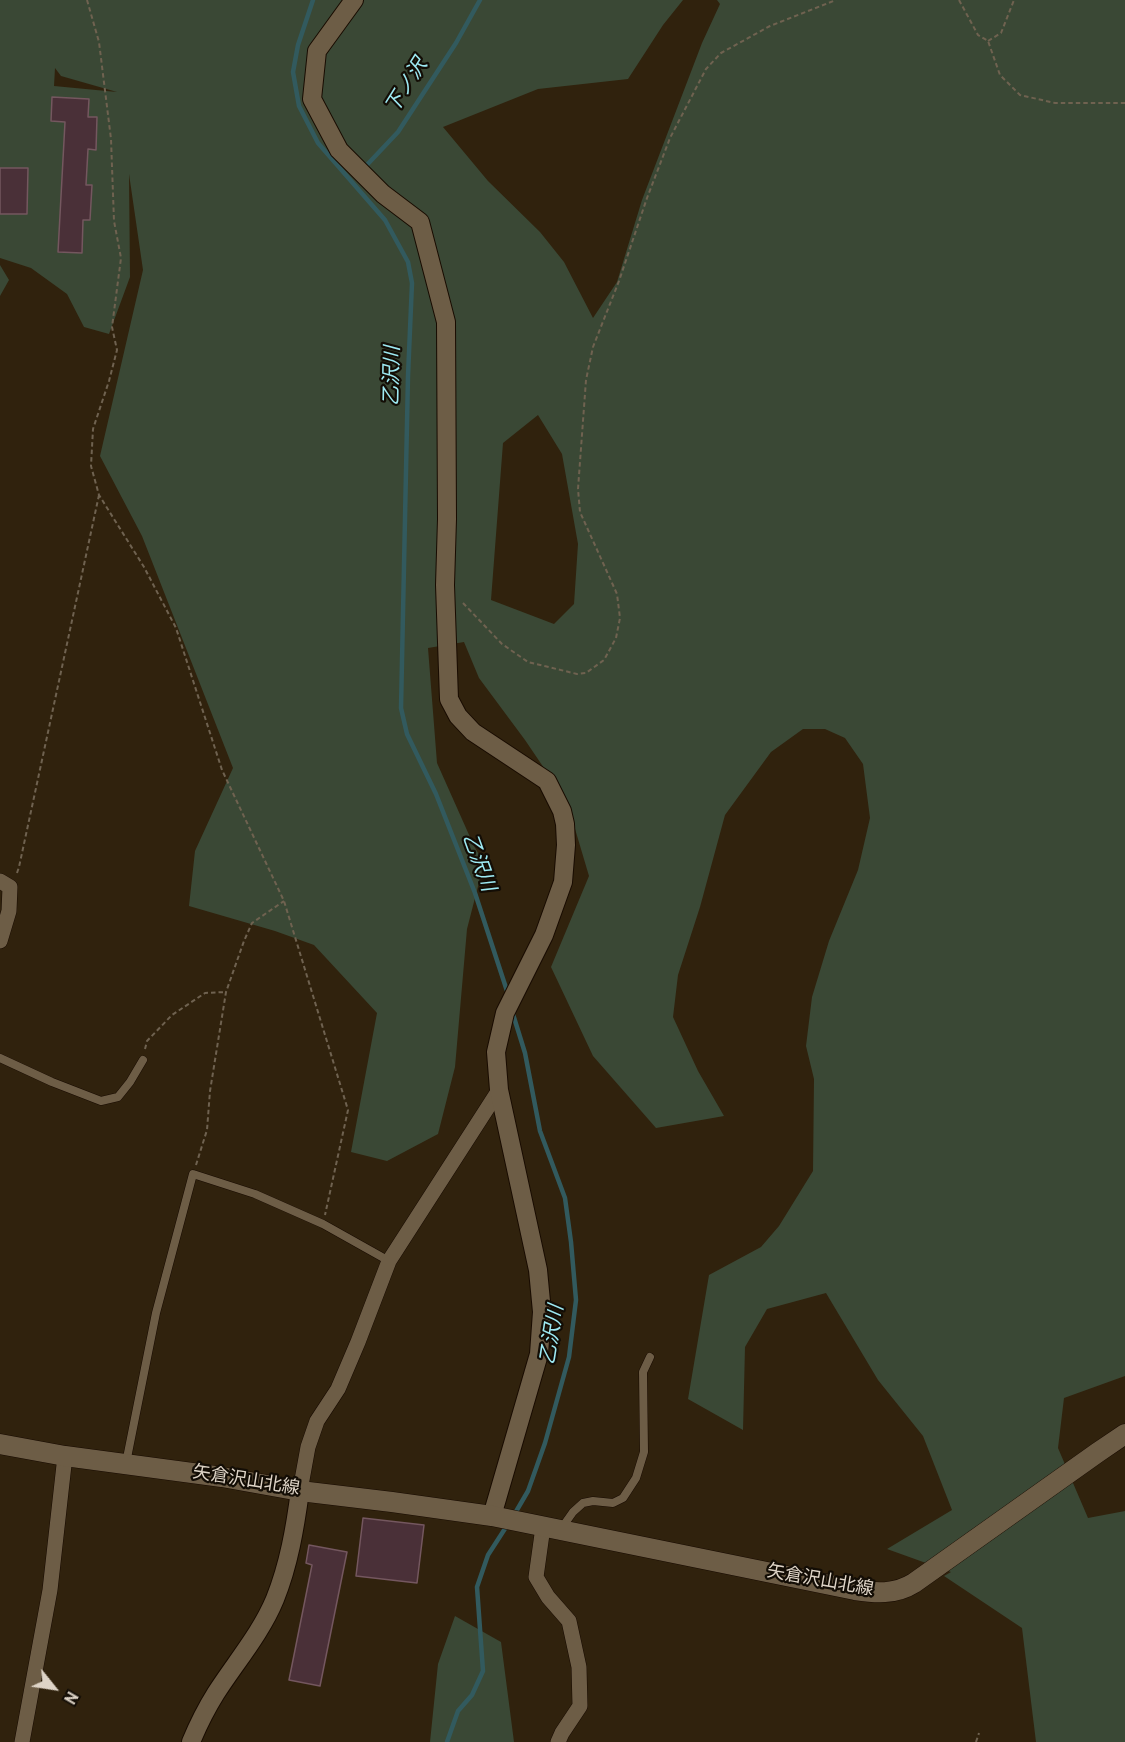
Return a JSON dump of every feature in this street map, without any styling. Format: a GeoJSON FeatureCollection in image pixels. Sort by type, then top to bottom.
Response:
{"type":"FeatureCollection","features":[{"type":"Feature","properties":{"kind":"main road","name":"矢倉沢山北線"},"geometry":{"type":"LineString","coordinates":[[0,1444],[300,1491],[492,1516],[855,1590],[880,1593],[905,1588],[914,1583],[1125,1434]]}},
{"type":"Feature","properties":{"kind":"street"},"geometry":{"type":"LineString","coordinates":[[354,0],[317,51],[312,99],[339,150],[383,194],[420,222],[446,322],[445,585],[449,699],[458,716],[473,732],[547,781],[562,811],[565,824],[566,845],[562,882],[544,935],[506,1013],[496,1052],[499,1090],[536,1260],[542,1312],[539,1354],[492,1516]]}},
{"type":"Feature","properties":{"kind":"street"},"geometry":{"type":"LineString","coordinates":[[0,941],[9,911],[5,884]]}},
{"type":"Feature","properties":{"kind":"street"},"geometry":{"type":"LineString","coordinates":[[190,1742],[199,1722],[254,1638],[274,1600],[288,1561],[308,1447],[317,1421],[338,1389],[389,1261],[499,1090]]}},
{"type":"Feature","properties":{"kind":"street"},"geometry":{"type":"LineString","coordinates":[[22,1742],[50,1590],[65,1456]]}},
{"type":"Feature","properties":{"kind":"street"},"geometry":{"type":"LineString","coordinates":[[552,1528],[536,1577],[548,1597],[568,1621],[579,1667],[580,1706],[561,1733],[558,1742]]}},
{"type":"Feature","properties":{"kind":"lane"},"geometry":{"type":"LineString","coordinates":[[0,1058],[101,1101],[118,1097],[143,1060]]}},
{"type":"Feature","properties":{"kind":"lane"},"geometry":{"type":"LineString","coordinates":[[126,1464],[156,1313],[193,1174],[255,1194],[323,1224],[389,1261]]}},
{"type":"Feature","properties":{"kind":"lane"},"geometry":{"type":"LineString","coordinates":[[552,1528],[583,1503],[593,1501],[613,1503],[623,1498],[636,1478],[644,1452],[643,1372],[650,1357]]}},
{"type":"Feature","properties":{"kind":"path"},"geometry":{"type":"LineString","coordinates":[[87,0],[99,42],[111,139],[114,222],[121,258],[112,327],[117,350],[93,429],[91,466],[99,495],[144,567],[176,628],[222,770],[284,901],[348,1110],[323,1224]]}},
{"type":"Feature","properties":{"kind":"path"},"geometry":{"type":"LineString","coordinates":[[445,585],[502,644],[528,662],[577,674],[586,673],[604,660],[616,638],[620,618],[616,594],[580,512],[578,489],[586,380],[593,347],[670,138],[706,69],[721,53],[770,26],[836,0]]}},
{"type":"Feature","properties":{"kind":"path"},"geometry":{"type":"LineString","coordinates":[[959,0],[978,35],[988,41],[1000,75],[1020,95],[1055,103],[1125,103]]}},
{"type":"Feature","properties":{"kind":"path"},"geometry":{"type":"LineString","coordinates":[[988,41],[1001,33],[1014,0]]}},
{"type":"Feature","properties":{"kind":"path"},"geometry":{"type":"LineString","coordinates":[[5,884],[19,867],[99,495]]}},
{"type":"Feature","properties":{"kind":"path"},"geometry":{"type":"LineString","coordinates":[[193,1174],[207,1130],[210,1091],[226,992],[252,923],[284,901]]}},
{"type":"Feature","properties":{"kind":"path"},"geometry":{"type":"LineString","coordinates":[[143,1060],[147,1041],[172,1016],[205,993],[226,992]]}},
{"type":"Feature","properties":{"kind":"path"},"geometry":{"type":"LineString","coordinates":[[976,1742],[980,1733]]}},
{"type":"Feature","properties":{"kind":"green space"},"geometry":{"type":"Polygon","coordinates":[[[0,0],[683,0],[663,25],[628,79],[538,89],[443,127],[488,181],[540,232],[564,262],[593,318],[617,282],[642,200],[702,43],[720,4],[717,0],[1125,0],[1125,1376],[1064,1398],[1058,1448],[1088,1518],[1125,1511],[1125,1742],[1036,1742],[1022,1628],[944,1576],[951,1572],[887,1549],[952,1510],[923,1436],[878,1380],[826,1293],[767,1309],[745,1347],[743,1430],[688,1399],[709,1275],[761,1247],[779,1226],[813,1171],[814,1079],[806,1046],[812,997],[829,941],[858,870],[870,818],[863,764],[845,738],[825,729],[803,729],[771,752],[725,815],[700,907],[678,975],[673,1017],[698,1071],[724,1116],[656,1128],[593,1056],[551,967],[589,876],[567,802],[479,678],[464,642],[428,648],[437,763],[474,846],[484,863],[467,929],[455,1067],[438,1134],[387,1161],[351,1152],[377,1013],[314,945],[189,906],[195,851],[233,768],[142,536],[100,456],[143,270],[129,174],[130,277],[109,334],[84,327],[67,294],[31,268],[0,258],[0,0]],[[55,68],[54,86],[117,92],[61,76],[55,68]],[[538,415],[503,443],[491,600],[554,624],[574,604],[578,544],[562,454],[538,415]]]}},
{"type":"Feature","properties":{"kind":"green space"},"geometry":{"type":"Polygon","coordinates":[[[0,265],[9,280],[0,296],[0,265]]]}},
{"type":"Feature","properties":{"kind":"green space"},"geometry":{"type":"Polygon","coordinates":[[[455,1616],[501,1642],[514,1742],[430,1742],[438,1664],[455,1616]]]}},
{"type":"Feature","properties":{"kind":"building"},"geometry":{"type":"Polygon","coordinates":[[[52,97],[89,99],[88,117],[97,117],[96,150],[88,149],[86,185],[92,185],[90,220],[83,220],[82,253],[58,252],[65,122],[51,121],[52,97]]]}},
{"type":"Feature","properties":{"kind":"building"},"geometry":{"type":"Polygon","coordinates":[[[0,168],[28,168],[27,214],[0,214],[0,168]]]}},
{"type":"Feature","properties":{"kind":"building"},"geometry":{"type":"Polygon","coordinates":[[[363,1518],[424,1525],[417,1583],[356,1576],[363,1518]]]}},
{"type":"Feature","properties":{"kind":"building"},"geometry":{"type":"Polygon","coordinates":[[[309,1545],[347,1552],[320,1686],[289,1680],[312,1565],[306,1563],[309,1545]]]}},
{"type":"Feature","properties":{"kind":"waterway","name":"乙沢川"},"geometry":{"type":"LineString","coordinates":[[313,0],[298,45],[293,72],[299,106],[318,143],[385,220],[408,262],[412,283],[401,708],[407,734],[436,794],[475,893],[508,994]]}},
{"type":"Feature","properties":{"kind":"waterway","name":"下ノ沢"},"geometry":{"type":"LineString","coordinates":[[364,168],[398,132],[456,43],[480,0]]}},
{"type":"Feature","properties":{"kind":"waterway","name":"乙沢川"},"geometry":{"type":"LineString","coordinates":[[512,1011],[525,1053],[540,1131],[565,1198],[576,1300],[569,1357],[545,1443],[528,1491],[514,1515]]}},
{"type":"Feature","properties":{"kind":"waterway","name":"乙沢川"},"geometry":{"type":"LineString","coordinates":[[447,1742],[458,1711],[472,1695],[483,1671],[477,1587],[488,1555],[508,1524]]}}]}
